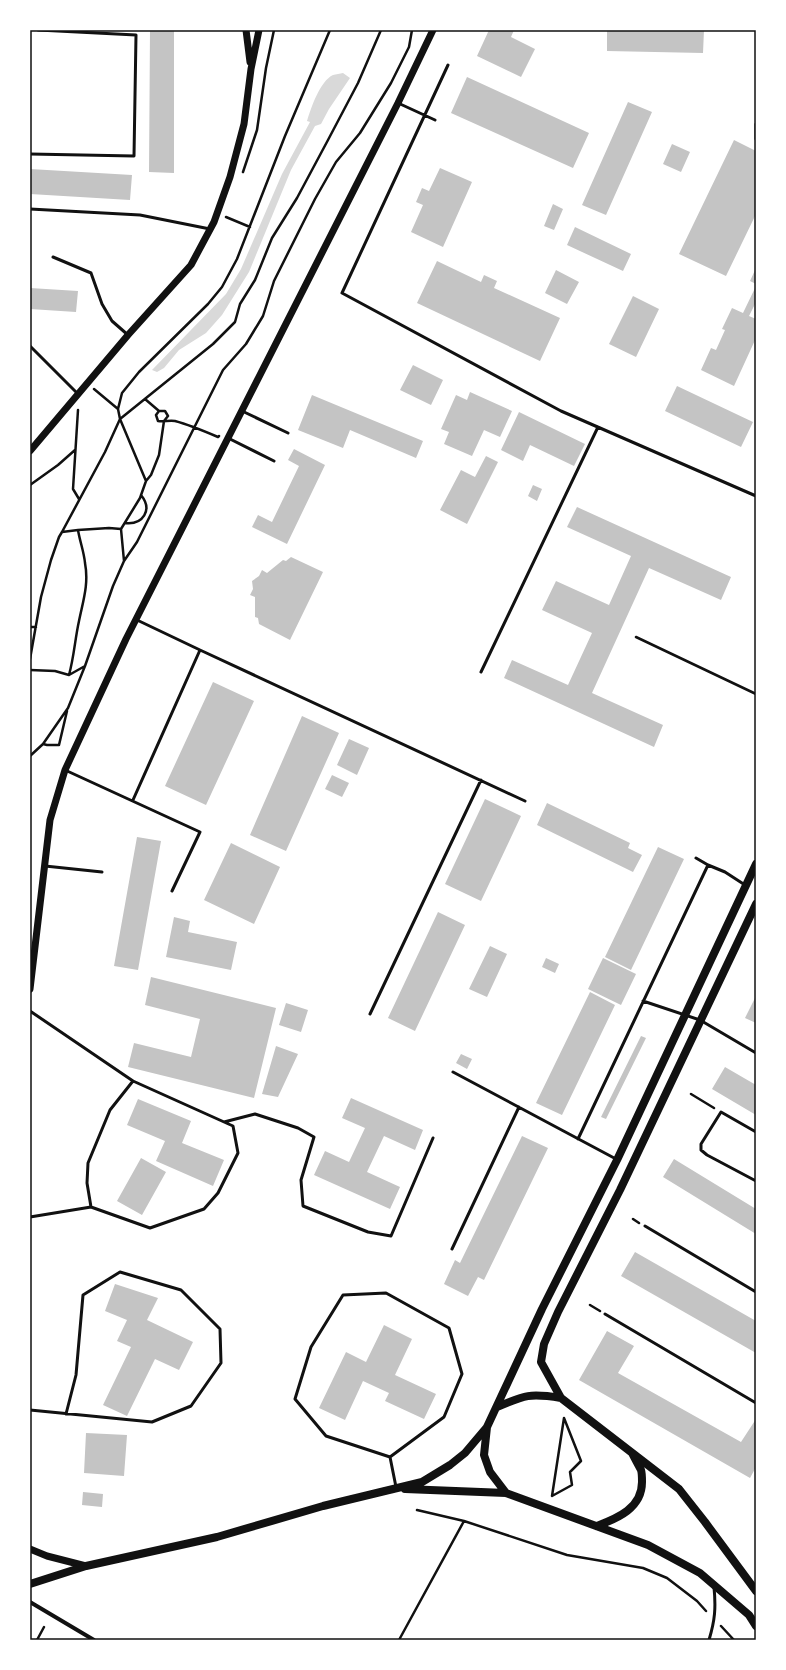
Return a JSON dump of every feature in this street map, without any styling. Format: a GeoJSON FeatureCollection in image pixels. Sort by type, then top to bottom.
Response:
{"type":"FeatureCollection","features":[{"type":"Feature","properties":{"kind":"main road"},"geometry":{"type":"LineString","coordinates":[[30,1584],[86,1566],[217,1537],[323,1506],[422,1482],[450,1465],[466,1453],[487,1428],[542,1309],[617,1160],[756,864]]}},
{"type":"Feature","properties":{"kind":"main road"},"geometry":{"type":"LineString","coordinates":[[756,904],[620,1190],[544,1344],[541,1362],[561,1398],[679,1488],[706,1522],[756,1591]]}},
{"type":"Feature","properties":{"kind":"main road"},"geometry":{"type":"LineString","coordinates":[[497,1407],[522,1396],[538,1394],[561,1398]]}},
{"type":"Feature","properties":{"kind":"main road"},"geometry":{"type":"LineString","coordinates":[[487,1428],[484,1455],[490,1472],[506,1493]]}},
{"type":"Feature","properties":{"kind":"main road"},"geometry":{"type":"LineString","coordinates":[[597,1526],[616,1519],[627,1512],[636,1501],[642,1488],[641,1471],[631,1451]]}},
{"type":"Feature","properties":{"kind":"main road"},"geometry":{"type":"LineString","coordinates":[[396,1488],[506,1493],[648,1545],[700,1573],[749,1615],[756,1626]]}},
{"type":"Feature","properties":{"kind":"street"},"geometry":{"type":"LineString","coordinates":[[246,30],[251,69]]}},
{"type":"Feature","properties":{"kind":"street"},"geometry":{"type":"LineString","coordinates":[[30,451],[128,335],[191,265],[210,229],[230,177],[244,124],[251,69],[259,30]]}},
{"type":"Feature","properties":{"kind":"street"},"geometry":{"type":"LineString","coordinates":[[30,989],[43,866],[50,820],[65,770],[136,620],[398,103],[433,30]]}},
{"type":"Feature","properties":{"kind":"street"},"geometry":{"type":"LineString","coordinates":[[30,1549],[47,1556],[86,1566]]}},
{"type":"Feature","properties":{"kind":"street"},"geometry":{"type":"LineString","coordinates":[[30,1602],[94,1640]]}},
{"type":"Feature","properties":{"kind":"lane"},"geometry":{"type":"LineString","coordinates":[[30,154],[134,156],[136,35],[38,30]]}},
{"type":"Feature","properties":{"kind":"lane"},"geometry":{"type":"LineString","coordinates":[[448,65],[342,293],[561,411],[756,496]]}},
{"type":"Feature","properties":{"kind":"lane"},"geometry":{"type":"LineString","coordinates":[[398,103],[435,120]]}},
{"type":"Feature","properties":{"kind":"lane"},"geometry":{"type":"LineString","coordinates":[[756,124],[756,139]]}},
{"type":"Feature","properties":{"kind":"lane"},"geometry":{"type":"LineString","coordinates":[[30,209],[140,215],[210,229]]}},
{"type":"Feature","properties":{"kind":"lane"},"geometry":{"type":"LineString","coordinates":[[53,257],[91,273],[102,304],[112,321],[128,335]]}},
{"type":"Feature","properties":{"kind":"lane"},"geometry":{"type":"LineString","coordinates":[[30,346],[78,394]]}},
{"type":"Feature","properties":{"kind":"lane"},"geometry":{"type":"LineString","coordinates":[[242,411],[288,433]]}},
{"type":"Feature","properties":{"kind":"lane"},"geometry":{"type":"LineString","coordinates":[[480,672],[598,427]]}},
{"type":"Feature","properties":{"kind":"lane"},"geometry":{"type":"LineString","coordinates":[[228,438],[274,461]]}},
{"type":"Feature","properties":{"kind":"lane"},"geometry":{"type":"LineString","coordinates":[[136,620],[525,801]]}},
{"type":"Feature","properties":{"kind":"lane"},"geometry":{"type":"LineString","coordinates":[[133,800],[200,650]]}},
{"type":"Feature","properties":{"kind":"lane"},"geometry":{"type":"LineString","coordinates":[[65,770],[200,832],[172,891]]}},
{"type":"Feature","properties":{"kind":"lane"},"geometry":{"type":"LineString","coordinates":[[370,1014],[481,780]]}},
{"type":"Feature","properties":{"kind":"lane"},"geometry":{"type":"LineString","coordinates":[[696,858],[725,872],[746,885]]}},
{"type":"Feature","properties":{"kind":"lane"},"geometry":{"type":"LineString","coordinates":[[578,1139],[708,864]]}},
{"type":"Feature","properties":{"kind":"lane"},"geometry":{"type":"LineString","coordinates":[[43,866],[102,872]]}},
{"type":"Feature","properties":{"kind":"lane"},"geometry":{"type":"LineString","coordinates":[[643,1002],[700,1020],[756,1053]]}},
{"type":"Feature","properties":{"kind":"lane"},"geometry":{"type":"LineString","coordinates":[[30,1011],[133,1081],[233,1126],[238,1153],[218,1193],[204,1209],[150,1228],[91,1207],[30,1217]]}},
{"type":"Feature","properties":{"kind":"lane"},"geometry":{"type":"LineString","coordinates":[[454,1072],[617,1160]]}},
{"type":"Feature","properties":{"kind":"lane"},"geometry":{"type":"LineString","coordinates":[[91,1207],[87,1182],[88,1163],[110,1110],[133,1081]]}},
{"type":"Feature","properties":{"kind":"lane"},"geometry":{"type":"LineString","coordinates":[[452,1249],[519,1107]]}},
{"type":"Feature","properties":{"kind":"lane"},"geometry":{"type":"LineString","coordinates":[[756,1132],[721,1112],[701,1144],[701,1150],[707,1155],[756,1181]]}},
{"type":"Feature","properties":{"kind":"lane"},"geometry":{"type":"LineString","coordinates":[[224,1122],[255,1114],[298,1128],[314,1137],[301,1180],[303,1206],[368,1232],[391,1236],[433,1138]]}},
{"type":"Feature","properties":{"kind":"lane"},"geometry":{"type":"LineString","coordinates":[[645,1226],[756,1292]]}},
{"type":"Feature","properties":{"kind":"lane"},"geometry":{"type":"LineString","coordinates":[[30,1410],[66,1414],[152,1422],[191,1406],[221,1363],[220,1329],[181,1290],[120,1272],[83,1295],[76,1375],[66,1414]]}},
{"type":"Feature","properties":{"kind":"lane"},"geometry":{"type":"LineString","coordinates":[[386,1293],[449,1328],[462,1374],[444,1417],[390,1456],[326,1436],[295,1399],[311,1347],[343,1295],[386,1293]]}},
{"type":"Feature","properties":{"kind":"lane"},"geometry":{"type":"LineString","coordinates":[[605,1314],[756,1404]]}},
{"type":"Feature","properties":{"kind":"lane"},"geometry":{"type":"LineString","coordinates":[[390,1456],[396,1488]]}},
{"type":"Feature","properties":{"kind":"lane"},"geometry":{"type":"LineString","coordinates":[[709,1640],[715,1620],[716,1608],[714,1585]]}},
{"type":"Feature","properties":{"kind":"path"},"geometry":{"type":"LineString","coordinates":[[146,481],[120,419],[118,409],[122,393],[139,372],[208,304],[222,287],[238,259],[285,136],[330,30]]}},
{"type":"Feature","properties":{"kind":"path"},"geometry":{"type":"LineString","coordinates":[[30,659],[41,597],[59,537],[105,452],[120,419],[214,344],[236,322],[240,304],[255,280],[272,238],[297,198],[358,83],[381,30]]}},
{"type":"Feature","properties":{"kind":"path"},"geometry":{"type":"LineString","coordinates":[[43,744],[59,745],[68,708],[85,666],[113,586],[124,562],[137,542],[223,370],[246,344],[263,316],[274,281],[318,193],[336,162],[360,133],[391,83],[409,47],[412,30]]}},
{"type":"Feature","properties":{"kind":"path"},"geometry":{"type":"LineString","coordinates":[[222,220],[224,216],[250,227]]}},
{"type":"Feature","properties":{"kind":"path"},"geometry":{"type":"LineString","coordinates":[[97,382],[92,388],[118,409]]}},
{"type":"Feature","properties":{"kind":"path"},"geometry":{"type":"LineString","coordinates":[[124,562],[121,529],[141,495],[146,481],[151,475],[159,455],[164,421],[167,419],[167,414],[162,410],[160,411],[145,399]]}},
{"type":"Feature","properties":{"kind":"path"},"geometry":{"type":"LineString","coordinates":[[78,405],[73,489],[79,500]]}},
{"type":"Feature","properties":{"kind":"path"},"geometry":{"type":"LineString","coordinates":[[160,411],[156,415],[161,422],[172,421],[195,427],[218,437],[221,430]]}},
{"type":"Feature","properties":{"kind":"path"},"geometry":{"type":"LineString","coordinates":[[30,485],[76,450]]}},
{"type":"Feature","properties":{"kind":"path"},"geometry":{"type":"LineString","coordinates":[[125,523],[138,522],[146,513],[145,500],[141,495]]}},
{"type":"Feature","properties":{"kind":"path"},"geometry":{"type":"LineString","coordinates":[[62,532],[109,528],[121,529]]}},
{"type":"Feature","properties":{"kind":"path"},"geometry":{"type":"LineString","coordinates":[[69,675],[86,590],[86,563],[78,530]]}},
{"type":"Feature","properties":{"kind":"path"},"geometry":{"type":"LineString","coordinates":[[30,628],[36,627]]}},
{"type":"Feature","properties":{"kind":"path"},"geometry":{"type":"LineString","coordinates":[[636,638],[756,694]]}},
{"type":"Feature","properties":{"kind":"path"},"geometry":{"type":"LineString","coordinates":[[30,670],[55,671],[69,675],[85,666]]}},
{"type":"Feature","properties":{"kind":"path"},"geometry":{"type":"LineString","coordinates":[[30,756],[43,744],[68,708]]}},
{"type":"Feature","properties":{"kind":"path"},"geometry":{"type":"LineString","coordinates":[[691,1094],[721,1112]]}},
{"type":"Feature","properties":{"kind":"path"},"geometry":{"type":"LineString","coordinates":[[564,1418],[581,1461],[570,1472],[572,1486],[552,1496],[554,1480],[564,1418]]}},
{"type":"Feature","properties":{"kind":"path"},"geometry":{"type":"LineString","coordinates":[[417,1510],[464,1521],[567,1555],[643,1568],[667,1578],[698,1601],[734,1640]]}},
{"type":"Feature","properties":{"kind":"path"},"geometry":{"type":"LineString","coordinates":[[399,1640],[464,1521]]}},
{"type":"Feature","properties":{"kind":"path"},"geometry":{"type":"LineString","coordinates":[[36,1640],[44,1627]]}},
{"type":"Feature","properties":{"kind":"shaded area"},"geometry":{"type":"Polygon","coordinates":[[[343,73],[350,78],[329,109],[321,124],[315,126],[291,170],[249,272],[222,315],[206,333],[179,350],[164,368],[157,372],[152,370],[226,294],[241,269],[282,174],[310,122],[307,121],[320,89],[328,78],[333,75],[343,73]]]}},
{"type":"Feature","properties":{"kind":"building"},"geometry":{"type":"Polygon","coordinates":[[[150,30],[174,30],[174,173],[149,172],[150,30]]]}},
{"type":"Feature","properties":{"kind":"building"},"geometry":{"type":"Polygon","coordinates":[[[489,30],[514,30],[511,37],[535,49],[521,77],[477,56],[489,30]]]}},
{"type":"Feature","properties":{"kind":"building"},"geometry":{"type":"Polygon","coordinates":[[[607,30],[704,30],[703,53],[607,51],[607,30]]]}},
{"type":"Feature","properties":{"kind":"building"},"geometry":{"type":"Polygon","coordinates":[[[467,77],[589,133],[573,168],[451,113],[467,77]]]}},
{"type":"Feature","properties":{"kind":"building"},"geometry":{"type":"Polygon","coordinates":[[[628,102],[652,112],[606,215],[582,205],[628,102]]]}},
{"type":"Feature","properties":{"kind":"building"},"geometry":{"type":"Polygon","coordinates":[[[734,140],[756,151],[756,214],[726,276],[679,254],[734,140]]]}},
{"type":"Feature","properties":{"kind":"building"},"geometry":{"type":"Polygon","coordinates":[[[672,144],[690,152],[681,172],[663,164],[672,144]]]}},
{"type":"Feature","properties":{"kind":"building"},"geometry":{"type":"Polygon","coordinates":[[[440,168],[472,182],[443,247],[411,232],[423,205],[416,202],[422,188],[429,191],[440,168]]]}},
{"type":"Feature","properties":{"kind":"building"},"geometry":{"type":"Polygon","coordinates":[[[30,169],[132,175],[130,200],[30,194],[30,169]]]}},
{"type":"Feature","properties":{"kind":"building"},"geometry":{"type":"Polygon","coordinates":[[[553,204],[563,209],[554,230],[544,226],[553,204]]]}},
{"type":"Feature","properties":{"kind":"building"},"geometry":{"type":"Polygon","coordinates":[[[575,227],[631,254],[623,271],[567,245],[575,227]]]}},
{"type":"Feature","properties":{"kind":"building"},"geometry":{"type":"Polygon","coordinates":[[[437,261],[481,282],[484,275],[497,281],[494,288],[560,318],[540,361],[417,303],[437,261]]]}},
{"type":"Feature","properties":{"kind":"building"},"geometry":{"type":"Polygon","coordinates":[[[756,268],[756,284],[750,281],[756,268]]]}},
{"type":"Feature","properties":{"kind":"building"},"geometry":{"type":"Polygon","coordinates":[[[556,270],[579,282],[567,304],[545,293],[556,270]]]}},
{"type":"Feature","properties":{"kind":"building"},"geometry":{"type":"Polygon","coordinates":[[[756,286],[756,302],[749,316],[756,319],[756,338],[734,386],[701,370],[711,348],[716,350],[725,330],[722,329],[732,308],[743,313],[756,286]]]}},
{"type":"Feature","properties":{"kind":"building"},"geometry":{"type":"Polygon","coordinates":[[[30,288],[78,291],[76,312],[30,309],[30,288]]]}},
{"type":"Feature","properties":{"kind":"building"},"geometry":{"type":"Polygon","coordinates":[[[633,296],[659,309],[636,357],[609,344],[633,296]]]}},
{"type":"Feature","properties":{"kind":"building"},"geometry":{"type":"Polygon","coordinates":[[[413,365],[443,380],[431,405],[400,390],[413,365]]]}},
{"type":"Feature","properties":{"kind":"building"},"geometry":{"type":"Polygon","coordinates":[[[677,386],[753,422],[741,447],[665,411],[677,386]]]}},
{"type":"Feature","properties":{"kind":"building"},"geometry":{"type":"Polygon","coordinates":[[[470,392],[512,411],[500,437],[484,430],[472,456],[444,444],[449,432],[441,429],[456,395],[467,400],[470,392]]]}},
{"type":"Feature","properties":{"kind":"building"},"geometry":{"type":"Polygon","coordinates":[[[312,395],[423,441],[416,458],[350,430],[343,448],[298,430],[312,395]]]}},
{"type":"Feature","properties":{"kind":"building"},"geometry":{"type":"Polygon","coordinates":[[[519,412],[585,444],[574,466],[530,445],[523,461],[501,450],[519,412]]]}},
{"type":"Feature","properties":{"kind":"building"},"geometry":{"type":"Polygon","coordinates":[[[294,449],[325,465],[287,544],[252,527],[258,515],[272,522],[299,466],[288,460],[294,449]]]}},
{"type":"Feature","properties":{"kind":"building"},"geometry":{"type":"Polygon","coordinates":[[[486,456],[498,462],[467,524],[440,510],[461,470],[475,477],[486,456]]]}},
{"type":"Feature","properties":{"kind":"building"},"geometry":{"type":"Polygon","coordinates":[[[533,485],[542,489],[537,501],[528,496],[533,485]]]}},
{"type":"Feature","properties":{"kind":"building"},"geometry":{"type":"Polygon","coordinates":[[[577,507],[731,577],[721,600],[649,568],[592,693],[663,725],[654,747],[504,678],[512,660],[568,685],[592,633],[542,610],[556,581],[609,605],[631,556],[567,527],[577,507]]]}},
{"type":"Feature","properties":{"kind":"building"},"geometry":{"type":"Polygon","coordinates":[[[291,557],[323,572],[290,640],[259,624],[258,618],[255,617],[255,597],[250,595],[253,589],[252,581],[259,576],[262,570],[267,573],[283,560],[286,561],[291,557]]]}},
{"type":"Feature","properties":{"kind":"building"},"geometry":{"type":"Polygon","coordinates":[[[213,682],[254,701],[206,805],[165,786],[213,682]]]}},
{"type":"Feature","properties":{"kind":"building"},"geometry":{"type":"Polygon","coordinates":[[[302,716],[339,733],[286,851],[250,835],[302,716]]]}},
{"type":"Feature","properties":{"kind":"building"},"geometry":{"type":"Polygon","coordinates":[[[349,739],[369,748],[357,775],[337,765],[349,739]]]}},
{"type":"Feature","properties":{"kind":"building"},"geometry":{"type":"Polygon","coordinates":[[[332,775],[349,783],[342,797],[325,789],[332,775]]]}},
{"type":"Feature","properties":{"kind":"building"},"geometry":{"type":"Polygon","coordinates":[[[485,799],[521,816],[481,901],[445,884],[485,799]]]}},
{"type":"Feature","properties":{"kind":"building"},"geometry":{"type":"Polygon","coordinates":[[[547,803],[630,843],[628,848],[642,855],[633,872],[537,825],[547,803]]]}},
{"type":"Feature","properties":{"kind":"building"},"geometry":{"type":"Polygon","coordinates":[[[137,837],[161,841],[138,970],[114,966],[137,837]]]}},
{"type":"Feature","properties":{"kind":"building"},"geometry":{"type":"Polygon","coordinates":[[[231,843],[280,867],[254,924],[204,900],[231,843]]]}},
{"type":"Feature","properties":{"kind":"building"},"geometry":{"type":"Polygon","coordinates":[[[658,847],[684,859],[631,970],[605,957],[658,847]]]}},
{"type":"Feature","properties":{"kind":"building"},"geometry":{"type":"Polygon","coordinates":[[[438,912],[465,925],[415,1031],[388,1018],[438,912]]]}},
{"type":"Feature","properties":{"kind":"building"},"geometry":{"type":"Polygon","coordinates":[[[174,917],[190,921],[188,932],[237,942],[231,970],[166,957],[174,917]]]}},
{"type":"Feature","properties":{"kind":"building"},"geometry":{"type":"Polygon","coordinates":[[[490,946],[507,954],[487,997],[469,989],[490,946]]]}},
{"type":"Feature","properties":{"kind":"building"},"geometry":{"type":"Polygon","coordinates":[[[546,958],[559,964],[555,973],[542,967],[546,958]]]}},
{"type":"Feature","properties":{"kind":"building"},"geometry":{"type":"Polygon","coordinates":[[[603,958],[636,974],[621,1005],[588,989],[603,958]]]}},
{"type":"Feature","properties":{"kind":"building"},"geometry":{"type":"Polygon","coordinates":[[[151,977],[276,1008],[254,1098],[128,1067],[134,1043],[191,1057],[200,1019],[145,1005],[151,977]]]}},
{"type":"Feature","properties":{"kind":"building"},"geometry":{"type":"Polygon","coordinates":[[[590,992],[615,1005],[562,1115],[536,1103],[590,992]]]}},
{"type":"Feature","properties":{"kind":"building"},"geometry":{"type":"Polygon","coordinates":[[[756,996],[756,1023],[745,1018],[756,996]]]}},
{"type":"Feature","properties":{"kind":"building"},"geometry":{"type":"Polygon","coordinates":[[[286,1003],[308,1010],[301,1032],[279,1025],[286,1003]]]}},
{"type":"Feature","properties":{"kind":"building"},"geometry":{"type":"Polygon","coordinates":[[[641,1036],[646,1038],[606,1119],[601,1117],[641,1036]]]}},
{"type":"Feature","properties":{"kind":"building"},"geometry":{"type":"Polygon","coordinates":[[[276,1046],[298,1054],[278,1097],[262,1094],[276,1046]]]}},
{"type":"Feature","properties":{"kind":"building"},"geometry":{"type":"Polygon","coordinates":[[[461,1054],[472,1059],[467,1069],[456,1063],[461,1054]]]}},
{"type":"Feature","properties":{"kind":"building"},"geometry":{"type":"Polygon","coordinates":[[[725,1067],[756,1085],[756,1115],[712,1089],[725,1067]]]}},
{"type":"Feature","properties":{"kind":"building"},"geometry":{"type":"Polygon","coordinates":[[[351,1098],[423,1130],[415,1150],[384,1136],[367,1172],[400,1187],[390,1209],[314,1175],[325,1151],[349,1162],[365,1128],[342,1118],[351,1098]]]}},
{"type":"Feature","properties":{"kind":"building"},"geometry":{"type":"Polygon","coordinates":[[[138,1099],[191,1121],[182,1143],[224,1160],[213,1186],[156,1161],[165,1141],[127,1125],[138,1099]]]}},
{"type":"Feature","properties":{"kind":"building"},"geometry":{"type":"Polygon","coordinates":[[[522,1136],[548,1148],[484,1280],[478,1277],[468,1296],[444,1284],[455,1260],[460,1263],[522,1136]]]}},
{"type":"Feature","properties":{"kind":"building"},"geometry":{"type":"Polygon","coordinates":[[[141,1158],[166,1172],[142,1215],[117,1201],[141,1158]]]}},
{"type":"Feature","properties":{"kind":"building"},"geometry":{"type":"Polygon","coordinates":[[[674,1159],[756,1209],[756,1234],[663,1177],[674,1159]]]}},
{"type":"Feature","properties":{"kind":"building"},"geometry":{"type":"Polygon","coordinates":[[[635,1252],[756,1321],[756,1353],[621,1276],[635,1252]]]}},
{"type":"Feature","properties":{"kind":"building"},"geometry":{"type":"Polygon","coordinates":[[[115,1284],[158,1298],[147,1320],[193,1342],[179,1370],[155,1359],[127,1416],[103,1405],[131,1347],[117,1341],[127,1320],[105,1311],[115,1284]]]}},
{"type":"Feature","properties":{"kind":"building"},"geometry":{"type":"Polygon","coordinates":[[[384,1325],[412,1339],[395,1375],[436,1394],[424,1419],[385,1401],[389,1393],[363,1381],[345,1420],[319,1408],[346,1352],[366,1362],[384,1325]]]}},
{"type":"Feature","properties":{"kind":"building"},"geometry":{"type":"Polygon","coordinates":[[[607,1331],[634,1346],[618,1373],[741,1442],[756,1419],[756,1467],[750,1478],[579,1380],[607,1331]]]}},
{"type":"Feature","properties":{"kind":"building"},"geometry":{"type":"Polygon","coordinates":[[[86,1433],[127,1435],[124,1476],[84,1473],[86,1433]]]}},
{"type":"Feature","properties":{"kind":"building"},"geometry":{"type":"Polygon","coordinates":[[[83,1492],[103,1494],[102,1507],[82,1505],[83,1492]]]}}]}
